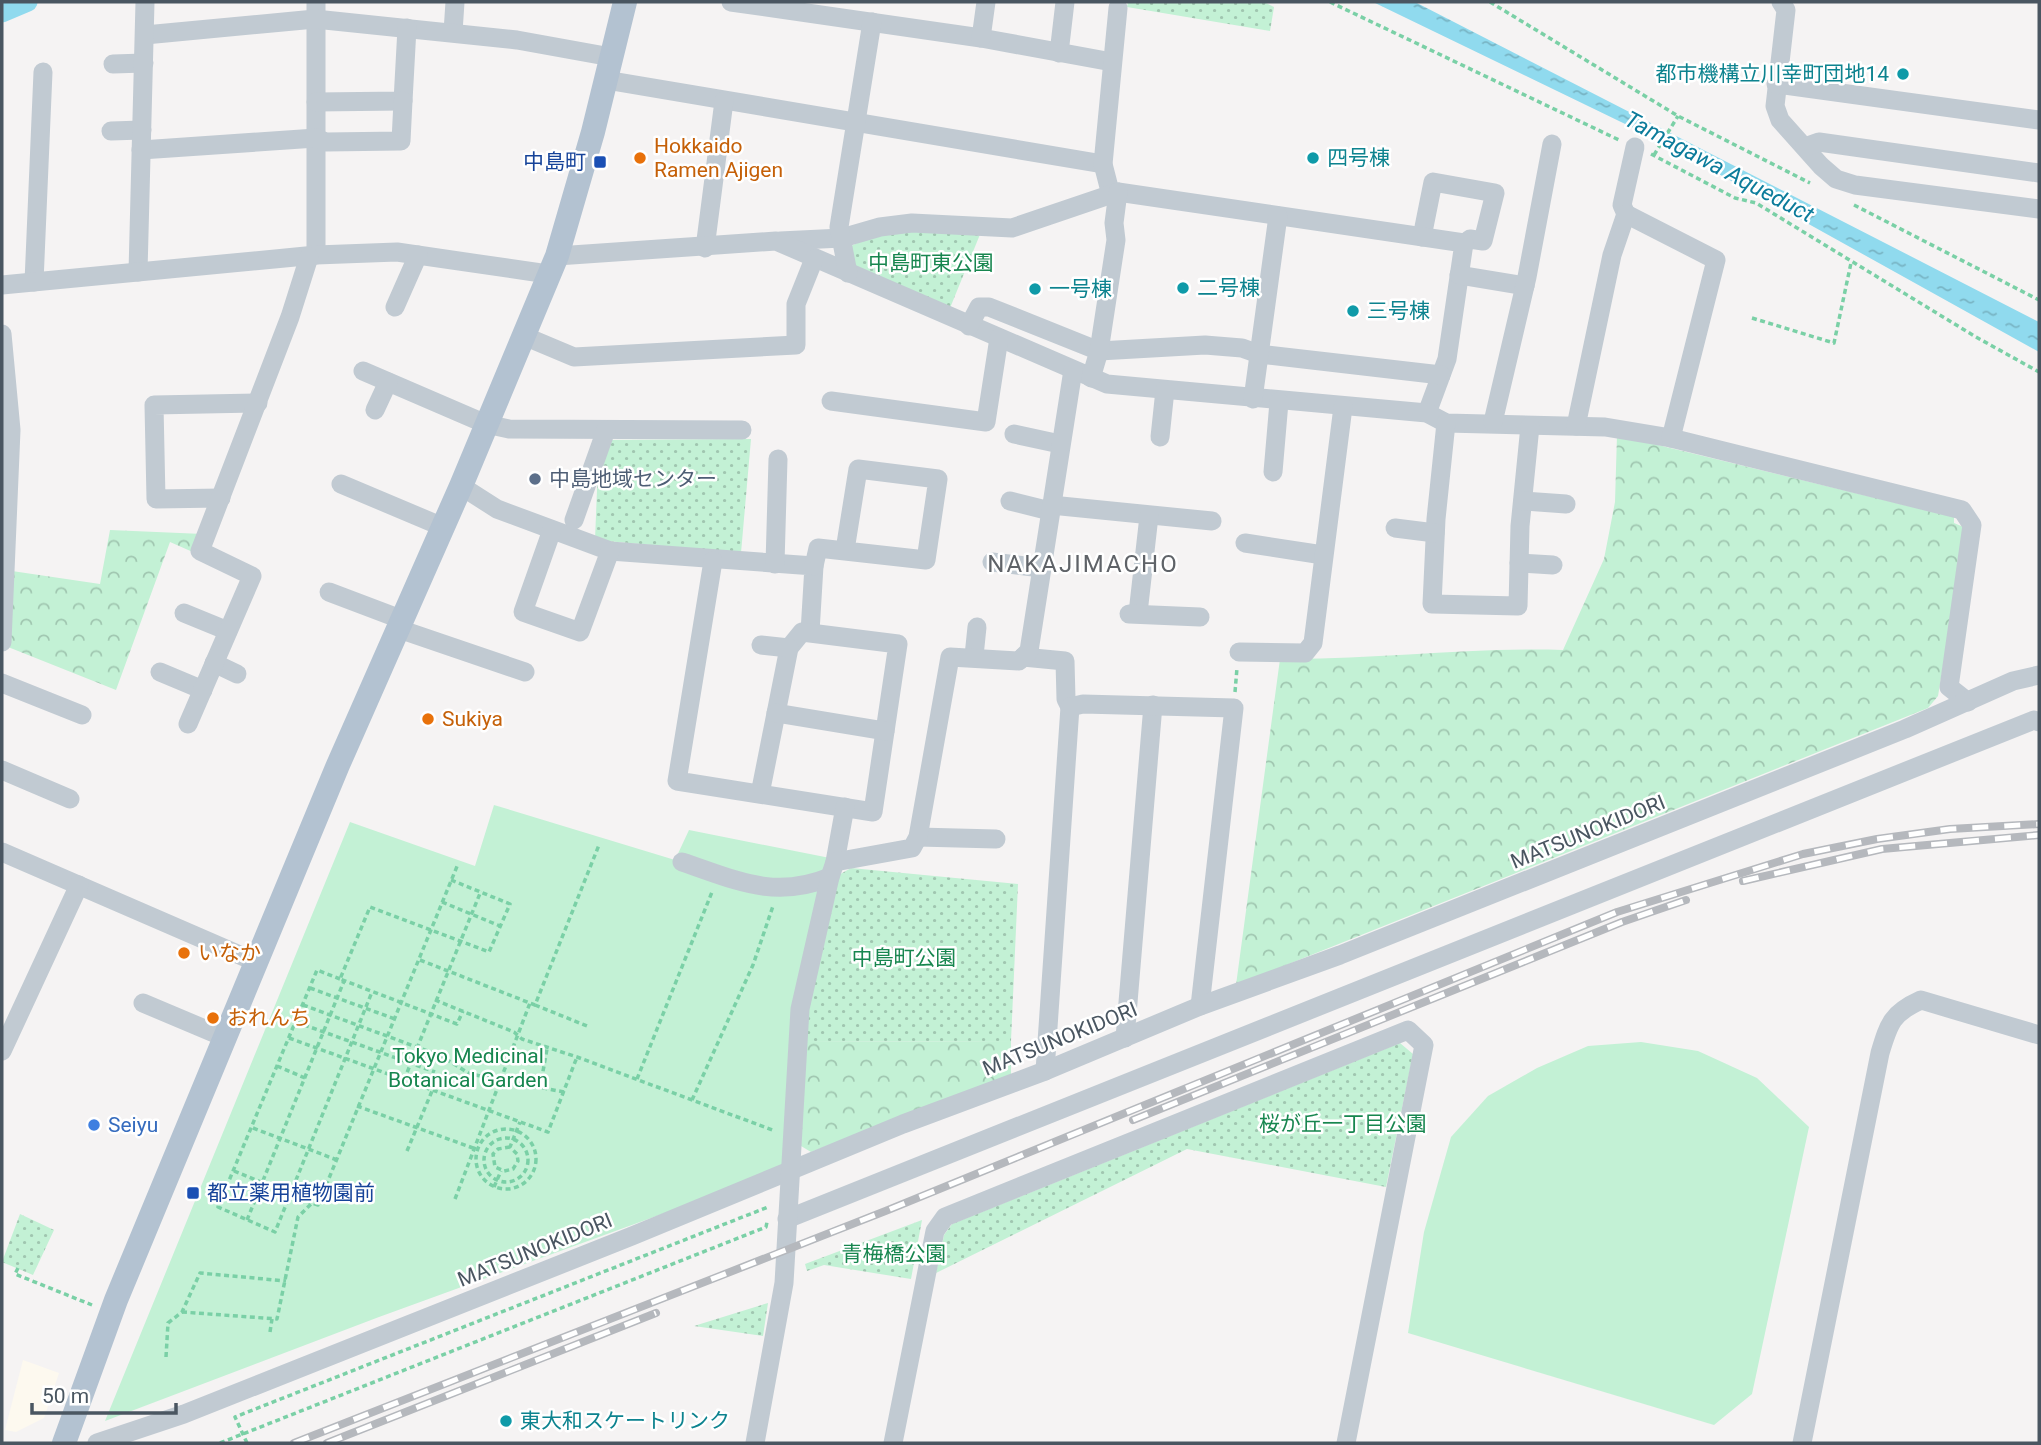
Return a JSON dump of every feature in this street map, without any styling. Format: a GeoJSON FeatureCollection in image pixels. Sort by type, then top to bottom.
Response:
{"type":"FeatureCollection","features":[{"type":"Feature","properties":{"kind":"main road"},"geometry":{"type":"LineString","coordinates":[[64,1443],[117,1300],[338,765],[461,486],[552,265],[625,2]]}},
{"type":"Feature","properties":{"kind":"street"},"geometry":{"type":"LineString","coordinates":[[138,272],[145,2]]}},
{"type":"Feature","properties":{"kind":"street"},"geometry":{"type":"LineString","coordinates":[[453,32],[456,2]]}},
{"type":"Feature","properties":{"kind":"street"},"geometry":{"type":"LineString","coordinates":[[731,2],[981,38],[1112,62]]}},
{"type":"Feature","properties":{"kind":"street"},"geometry":{"type":"LineString","coordinates":[[981,38],[986,2]]}},
{"type":"Feature","properties":{"kind":"street"},"geometry":{"type":"LineString","coordinates":[[1059,53],[1065,2]]}},
{"type":"Feature","properties":{"kind":"street"},"geometry":{"type":"LineString","coordinates":[[1781,2],[1786,10],[1775,106],[1780,120],[1836,179],[1855,185],[2039,209]]}},
{"type":"Feature","properties":{"kind":"street"},"geometry":{"type":"LineString","coordinates":[[682,862],[774,890],[813,884],[833,869],[912,849],[918,838],[950,657],[974,656],[1019,661],[1029,651],[1060,444],[1082,374],[1099,351],[1116,240],[1114,194],[1103,164],[1118,8]]}},
{"type":"Feature","properties":{"kind":"street"},"geometry":{"type":"LineString","coordinates":[[145,35],[315,10],[407,28],[517,40],[724,101],[1103,164]]}},
{"type":"Feature","properties":{"kind":"street"},"geometry":{"type":"LineString","coordinates":[[188,724],[252,576],[200,551],[312,256],[316,138],[315,10]]}},
{"type":"Feature","properties":{"kind":"street"},"geometry":{"type":"LineString","coordinates":[[848,273],[839,227],[872,22]]}},
{"type":"Feature","properties":{"kind":"street"},"geometry":{"type":"LineString","coordinates":[[111,131],[141,140],[316,138],[326,142],[401,141],[407,28]]}},
{"type":"Feature","properties":{"kind":"street"},"geometry":{"type":"LineString","coordinates":[[113,64],[144,63]]}},
{"type":"Feature","properties":{"kind":"street"},"geometry":{"type":"LineString","coordinates":[[34,282],[43,72]]}},
{"type":"Feature","properties":{"kind":"street"},"geometry":{"type":"LineString","coordinates":[[1776,84],[2039,120]]}},
{"type":"Feature","properties":{"kind":"street"},"geometry":{"type":"LineString","coordinates":[[316,102],[403,101]]}},
{"type":"Feature","properties":{"kind":"street"},"geometry":{"type":"LineString","coordinates":[[705,248],[724,101]]}},
{"type":"Feature","properties":{"kind":"street"},"geometry":{"type":"LineString","coordinates":[[1805,147],[1819,142],[2039,173]]}},
{"type":"Feature","properties":{"kind":"street"},"geometry":{"type":"LineString","coordinates":[[1493,422],[1525,286],[1552,144]]}},
{"type":"Feature","properties":{"kind":"street"},"geometry":{"type":"LineString","coordinates":[[1635,147],[1622,205],[1626,214],[1716,260],[1671,438]]}},
{"type":"Feature","properties":{"kind":"street"},"geometry":{"type":"LineString","coordinates":[[1422,237],[1433,182],[1495,192],[1483,241],[1470,239],[1464,244],[1447,359],[1427,413]]}},
{"type":"Feature","properties":{"kind":"street"},"geometry":{"type":"LineString","coordinates":[[2,285],[312,256],[418,255],[552,265],[705,248],[842,238],[880,227],[912,223],[1012,228],[1114,194],[1464,244]]}},
{"type":"Feature","properties":{"kind":"street"},"geometry":{"type":"LineString","coordinates":[[1576,426],[1612,255],[1626,214]]}},
{"type":"Feature","properties":{"kind":"street"},"geometry":{"type":"LineString","coordinates":[[1253,399],[1278,216]]}},
{"type":"Feature","properties":{"kind":"street"},"geometry":{"type":"LineString","coordinates":[[776,242],[1107,384],[1427,413],[1447,423],[1576,426],[1671,438],[1962,510],[1972,525],[1948,687],[1968,702]]}},
{"type":"Feature","properties":{"kind":"street"},"geometry":{"type":"LineString","coordinates":[[395,307],[418,255]]}},
{"type":"Feature","properties":{"kind":"street"},"geometry":{"type":"LineString","coordinates":[[524,336],[574,357],[796,345],[796,304],[814,259]]}},
{"type":"Feature","properties":{"kind":"street"},"geometry":{"type":"LineString","coordinates":[[1460,275],[1525,286]]}},
{"type":"Feature","properties":{"kind":"street"},"geometry":{"type":"LineString","coordinates":[[969,326],[979,307],[989,307],[1099,351],[1205,345],[1241,348],[1259,354],[1441,375]]}},
{"type":"Feature","properties":{"kind":"street"},"geometry":{"type":"LineString","coordinates":[[2,334],[11,430],[2,642]]}},
{"type":"Feature","properties":{"kind":"street"},"geometry":{"type":"LineString","coordinates":[[831,401],[986,422],[999,338]]}},
{"type":"Feature","properties":{"kind":"street"},"geometry":{"type":"LineString","coordinates":[[363,370],[486,424],[509,429],[742,430]]}},
{"type":"Feature","properties":{"kind":"street"},"geometry":{"type":"LineString","coordinates":[[375,410],[388,382]]}},
{"type":"Feature","properties":{"kind":"street"},"geometry":{"type":"LineString","coordinates":[[1160,437],[1165,390]]}},
{"type":"Feature","properties":{"kind":"street"},"geometry":{"type":"LineString","coordinates":[[1273,472],[1279,401]]}},
{"type":"Feature","properties":{"kind":"street"},"geometry":{"type":"LineString","coordinates":[[221,498],[156,499],[154,405],[258,403]]}},
{"type":"Feature","properties":{"kind":"street"},"geometry":{"type":"LineString","coordinates":[[1239,652],[1305,653],[1312,643],[1343,407]]}},
{"type":"Feature","properties":{"kind":"street"},"geometry":{"type":"LineString","coordinates":[[1447,423],[1435,533],[1432,604],[1518,606],[1522,501],[1530,426]]}},
{"type":"Feature","properties":{"kind":"street"},"geometry":{"type":"LineString","coordinates":[[574,520],[606,430]]}},
{"type":"Feature","properties":{"kind":"street"},"geometry":{"type":"LineString","coordinates":[[1014,434],[1060,444]]}},
{"type":"Feature","properties":{"kind":"street"},"geometry":{"type":"LineString","coordinates":[[775,564],[778,459]]}},
{"type":"Feature","properties":{"kind":"street"},"geometry":{"type":"LineString","coordinates":[[810,632],[814,566],[818,548],[926,560],[938,479],[858,469],[845,550]]}},
{"type":"Feature","properties":{"kind":"street"},"geometry":{"type":"LineString","coordinates":[[341,484],[443,527]]}},
{"type":"Feature","properties":{"kind":"street"},"geometry":{"type":"LineString","coordinates":[[461,486],[497,509],[610,551],[713,561],[814,566]]}},
{"type":"Feature","properties":{"kind":"street"},"geometry":{"type":"LineString","coordinates":[[1010,501],[1051,508],[1212,521]]}},
{"type":"Feature","properties":{"kind":"street"},"geometry":{"type":"LineString","coordinates":[[1522,501],[1566,504]]}},
{"type":"Feature","properties":{"kind":"street"},"geometry":{"type":"LineString","coordinates":[[1149,516],[1133,613],[1200,617]]}},
{"type":"Feature","properties":{"kind":"street"},"geometry":{"type":"LineString","coordinates":[[1395,528],[1435,533]]}},
{"type":"Feature","properties":{"kind":"street"},"geometry":{"type":"LineString","coordinates":[[552,530],[523,612],[579,632],[610,551]]}},
{"type":"Feature","properties":{"kind":"street"},"geometry":{"type":"LineString","coordinates":[[1245,543],[1323,555]]}},
{"type":"Feature","properties":{"kind":"street"},"geometry":{"type":"LineString","coordinates":[[713,561],[677,781],[873,812],[898,644],[802,632],[789,648],[760,794]]}},
{"type":"Feature","properties":{"kind":"street"},"geometry":{"type":"LineString","coordinates":[[992,562],[1041,568]]}},
{"type":"Feature","properties":{"kind":"street"},"geometry":{"type":"LineString","coordinates":[[1519,564],[1553,565]]}},
{"type":"Feature","properties":{"kind":"street"},"geometry":{"type":"LineString","coordinates":[[329,592],[401,625],[525,672]]}},
{"type":"Feature","properties":{"kind":"street"},"geometry":{"type":"LineString","coordinates":[[184,613],[228,631]]}},
{"type":"Feature","properties":{"kind":"street"},"geometry":{"type":"LineString","coordinates":[[974,656],[977,627]]}},
{"type":"Feature","properties":{"kind":"street"},"geometry":{"type":"LineString","coordinates":[[761,645],[789,648]]}},
{"type":"Feature","properties":{"kind":"street"},"geometry":{"type":"LineString","coordinates":[[1023,657],[1065,661],[1066,699],[1070,707],[1045,1071]]}},
{"type":"Feature","properties":{"kind":"street"},"geometry":{"type":"LineString","coordinates":[[214,663],[237,674]]}},
{"type":"Feature","properties":{"kind":"street"},"geometry":{"type":"LineString","coordinates":[[160,672],[203,690]]}},
{"type":"Feature","properties":{"kind":"street","name":"MATSUNOKIDORI"},"geometry":{"type":"LineString","coordinates":[[97,1443],[184,1414],[790,1172],[903,1124],[1045,1071],[1200,1006],[1353,950],[1968,702],[2013,681],[2039,675]]}},
{"type":"Feature","properties":{"kind":"street"},"geometry":{"type":"LineString","coordinates":[[2,683],[82,715]]}},
{"type":"Feature","properties":{"kind":"street"},"geometry":{"type":"LineString","coordinates":[[1070,707],[1153,705],[1234,708],[1200,1006]]}},
{"type":"Feature","properties":{"kind":"street"},"geometry":{"type":"LineString","coordinates":[[1125,1038],[1153,705]]}},
{"type":"Feature","properties":{"kind":"street"},"geometry":{"type":"LineString","coordinates":[[776,713],[885,731]]}},
{"type":"Feature","properties":{"kind":"street"},"geometry":{"type":"LineString","coordinates":[[787,1219],[2021,725],[2034,720],[2039,722]]}},
{"type":"Feature","properties":{"kind":"street"},"geometry":{"type":"LineString","coordinates":[[2,770],[70,799]]}},
{"type":"Feature","properties":{"kind":"street"},"geometry":{"type":"LineString","coordinates":[[755,1443],[782,1303],[800,1009],[845,807]]}},
{"type":"Feature","properties":{"kind":"street"},"geometry":{"type":"LineString","coordinates":[[918,838],[996,839]]}},
{"type":"Feature","properties":{"kind":"street"},"geometry":{"type":"LineString","coordinates":[[2,852],[257,962]]}},
{"type":"Feature","properties":{"kind":"street"},"geometry":{"type":"LineString","coordinates":[[2,1051],[79,885]]}},
{"type":"Feature","properties":{"kind":"street"},"geometry":{"type":"LineString","coordinates":[[1802,1443],[1880,1052],[1889,1022],[1905,1007],[1921,1000],[2039,1035]]}},
{"type":"Feature","properties":{"kind":"street"},"geometry":{"type":"LineString","coordinates":[[144,1003],[226,1038]]}},
{"type":"Feature","properties":{"kind":"street"},"geometry":{"type":"LineString","coordinates":[[893,1443],[935,1231],[945,1217],[1408,1030],[1424,1045],[1346,1443]]}},
{"type":"Feature","properties":{"kind":"path"},"geometry":{"type":"LineString","coordinates":[[1330,2],[1654,155],[1735,198],[1756,203],[2039,372]]}},
{"type":"Feature","properties":{"kind":"path"},"geometry":{"type":"LineString","coordinates":[[1490,2],[1678,116],[1819,187]]}},
{"type":"Feature","properties":{"kind":"path"},"geometry":{"type":"LineString","coordinates":[[1654,155],[1678,116]]}},
{"type":"Feature","properties":{"kind":"path"},"geometry":{"type":"LineString","coordinates":[[1843,199],[2039,300]]}},
{"type":"Feature","properties":{"kind":"path"},"geometry":{"type":"LineString","coordinates":[[1752,317],[1834,343],[1851,262]]}},
{"type":"Feature","properties":{"kind":"path"},"geometry":{"type":"LineString","coordinates":[[1234,708],[1239,652]]}},
{"type":"Feature","properties":{"kind":"path"},"geometry":{"type":"LineString","coordinates":[[455,1199],[517,1037],[599,845]]}},
{"type":"Feature","properties":{"kind":"path"},"geometry":{"type":"LineString","coordinates":[[234,1171],[318,1205],[458,864]]}},
{"type":"Feature","properties":{"kind":"path"},"geometry":{"type":"LineString","coordinates":[[637,1079],[718,873]]}},
{"type":"Feature","properties":{"kind":"path"},"geometry":{"type":"LineString","coordinates":[[247,1220],[338,998],[342,980],[370,906],[489,951],[510,904],[451,880]]}},
{"type":"Feature","properties":{"kind":"path"},"geometry":{"type":"LineString","coordinates":[[692,1100],[753,965],[774,904],[774,890]]}},
{"type":"Feature","properties":{"kind":"path"},"geometry":{"type":"LineString","coordinates":[[404,1080],[481,891]]}},
{"type":"Feature","properties":{"kind":"path"},"geometry":{"type":"LineString","coordinates":[[442,902],[500,926]]}},
{"type":"Feature","properties":{"kind":"path"},"geometry":{"type":"LineString","coordinates":[[420,960],[587,1026]]}},
{"type":"Feature","properties":{"kind":"path"},"geometry":{"type":"LineString","coordinates":[[372,992],[275,1232],[218,1207],[317,970],[457,1024],[463,1011]]}},
{"type":"Feature","properties":{"kind":"path"},"geometry":{"type":"LineString","coordinates":[[310,988],[395,1019]]}},
{"type":"Feature","properties":{"kind":"path"},"geometry":{"type":"LineString","coordinates":[[435,1000],[514,1032],[517,1037],[547,1049],[637,1079],[793,1138]]}},
{"type":"Feature","properties":{"kind":"path"},"geometry":{"type":"LineString","coordinates":[[303,1005],[441,1056],[470,1074],[500,1083],[564,1092]]}},
{"type":"Feature","properties":{"kind":"path"},"geometry":{"type":"LineString","coordinates":[[296,1021],[435,1072]]}},
{"type":"Feature","properties":{"kind":"path"},"geometry":{"type":"LineString","coordinates":[[289,1038],[548,1132],[577,1058]]}},
{"type":"Feature","properties":{"kind":"path"},"geometry":{"type":"LineString","coordinates":[[540,1088],[547,1049]]}},
{"type":"Feature","properties":{"kind":"path"},"geometry":{"type":"LineString","coordinates":[[277,1066],[305,1078]]}},
{"type":"Feature","properties":{"kind":"path"},"geometry":{"type":"LineString","coordinates":[[407,1151],[432,1091]]}},
{"type":"Feature","properties":{"kind":"path"},"geometry":{"type":"LineString","coordinates":[[357,1106],[474,1149]]}},
{"type":"Feature","properties":{"kind":"path"},"geometry":{"type":"LineString","coordinates":[[510,1147],[520,1122]]}},
{"type":"Feature","properties":{"kind":"path"},"geometry":{"type":"LineString","coordinates":[[253,1128],[337,1160]]}},
{"type":"Feature","properties":{"kind":"path"},"geometry":{"type":"LineString","coordinates":[[506,1129],[516,1131],[530,1140],[535,1149],[533,1173],[515,1188],[504,1190],[494,1187],[478,1174],[478,1148],[482,1139],[492,1133],[506,1129]]}},
{"type":"Feature","properties":{"kind":"path"},"geometry":{"type":"LineString","coordinates":[[513,1139],[525,1149],[526,1166],[516,1180],[497,1180],[486,1170],[485,1151],[494,1140],[513,1139]]}},
{"type":"Feature","properties":{"kind":"path"},"geometry":{"type":"LineString","coordinates":[[510,1147],[517,1154],[517,1163],[513,1169],[501,1171],[495,1167],[493,1154],[498,1149],[510,1147]]}},
{"type":"Feature","properties":{"kind":"path"},"geometry":{"type":"LineString","coordinates":[[494,1187],[501,1171]]}},
{"type":"Feature","properties":{"kind":"path"},"geometry":{"type":"LineString","coordinates":[[182,1312],[277,1319],[298,1217],[312,1203]]}},
{"type":"Feature","properties":{"kind":"path"},"geometry":{"type":"LineString","coordinates":[[220,1443],[243,1435],[766,1227],[768,1205],[235,1417],[243,1435],[247,1443]]}},
{"type":"Feature","properties":{"kind":"path"},"geometry":{"type":"LineString","coordinates":[[18,1268],[15,1275],[93,1306]]}},
{"type":"Feature","properties":{"kind":"path"},"geometry":{"type":"LineString","coordinates":[[166,1357],[168,1323],[182,1312],[200,1273],[286,1281]]}},
{"type":"Feature","properties":{"kind":"path"},"geometry":{"type":"LineString","coordinates":[[270,1332],[272,1319]]}},
{"type":"Feature","properties":{"kind":"shaded area"},"geometry":{"type":"Polygon","coordinates":[[[23,1360],[59,1373],[44,1418],[16,1432],[5,1430],[23,1360]]]}},
{"type":"Feature","properties":{"kind":"green space"},"geometry":{"type":"Polygon","coordinates":[[[1128,2],[1264,2],[1274,7],[1270,31],[1127,7],[1128,2]]]}},
{"type":"Feature","properties":{"kind":"green space","name":"中島町東公園"},"geometry":{"type":"Polygon","coordinates":[[[881,232],[981,232],[950,308],[854,267],[851,246],[881,232]]]}},
{"type":"Feature","properties":{"kind":"green space"},"geometry":{"type":"Polygon","coordinates":[[[1617,435],[1954,517],[1954,523],[1966,528],[1938,696],[1928,708],[1236,985],[1280,659],[1492,650],[1563,650],[1604,559],[1615,502],[1617,435]]]}},
{"type":"Feature","properties":{"kind":"green space"},"geometry":{"type":"Polygon","coordinates":[[[751,439],[741,553],[595,540],[599,440],[751,439]]]}},
{"type":"Feature","properties":{"kind":"green space"},"geometry":{"type":"Polygon","coordinates":[[[110,530],[203,534],[195,553],[170,542],[116,690],[8,647],[12,571],[100,584],[110,530]]]}},
{"type":"Feature","properties":{"kind":"green space","name":"Tokyo Medicinal Botanical Garden"},"geometry":{"type":"Polygon","coordinates":[[[494,805],[675,860],[689,830],[830,858],[786,1169],[379,1317],[105,1421],[350,822],[475,866],[494,805]]]}},
{"type":"Feature","properties":{"kind":"green space","name":"中島町公園"},"geometry":{"type":"Polygon","coordinates":[[[851,868],[1018,884],[1011,1041],[804,1042],[805,1010],[837,876],[851,868]]]}},
{"type":"Feature","properties":{"kind":"green space"},"geometry":{"type":"Polygon","coordinates":[[[1011,1041],[1011,1075],[811,1152],[801,1146],[804,1042],[1011,1041]]]}},
{"type":"Feature","properties":{"kind":"green space"},"geometry":{"type":"Polygon","coordinates":[[[1641,1042],[1698,1051],[1757,1078],[1809,1127],[1752,1394],[1714,1425],[1408,1333],[1424,1232],[1451,1137],[1488,1096],[1537,1068],[1588,1046],[1641,1042]]]}},
{"type":"Feature","properties":{"kind":"green space","name":"桜が丘一丁目公園"},"geometry":{"type":"Polygon","coordinates":[[[1400,1043],[1413,1054],[1386,1187],[1187,1149],[936,1273],[944,1235],[952,1224],[1400,1043]]]}},
{"type":"Feature","properties":{"kind":"green space"},"geometry":{"type":"Polygon","coordinates":[[[20,1214],[54,1230],[33,1275],[2,1262],[20,1214]]]}},
{"type":"Feature","properties":{"kind":"green space","name":"青梅橋公園"},"geometry":{"type":"Polygon","coordinates":[[[922,1220],[911,1279],[824,1265],[807,1271],[805,1264],[922,1220]]]}},
{"type":"Feature","properties":{"kind":"green space"},"geometry":{"type":"Polygon","coordinates":[[[768,1303],[763,1336],[694,1326],[768,1303]]]}},
{"type":"Feature","properties":{"kind":"water","name":"Tamagawa Aqueduct"},"geometry":{"type":"Polygon","coordinates":[[[1373,2],[1415,2],[2039,322],[2039,352],[1652,137],[1373,2]]]}},
{"type":"Feature","properties":{"kind":"waterway"},"geometry":{"type":"LineString","coordinates":[[2,13],[28,2]]}},
{"type":"Feature","properties":{"kind":"railway"},"geometry":{"type":"LineString","coordinates":[[294,1443],[888,1210],[1617,912],[1803,854],[1877,839],[1950,829],[2039,824]]}},
{"type":"Feature","properties":{"kind":"railway"},"geometry":{"type":"LineString","coordinates":[[1743,881],[1882,849],[2039,835]]}},
{"type":"Feature","properties":{"kind":"railway"},"geometry":{"type":"LineString","coordinates":[[1133,1120],[1622,922],[1686,900]]}},
{"type":"Feature","properties":{"kind":"railway"},"geometry":{"type":"LineString","coordinates":[[327,1443],[656,1313]]}},
{"type":"Feature","properties":{"kind":"place","name":"都市機構立川幸町団地14"},"geometry":{"type":"Point","coordinates":[1903,74]}},
{"type":"Feature","properties":{"kind":"place","name":"Hokkaido Ramen Ajigen"},"geometry":{"type":"Point","coordinates":[640,158]}},
{"type":"Feature","properties":{"kind":"place","name":"四号棟"},"geometry":{"type":"Point","coordinates":[1313,158]}},
{"type":"Feature","properties":{"kind":"place","name":"中島町"},"geometry":{"type":"Point","coordinates":[600,162]}},
{"type":"Feature","properties":{"kind":"place","name":"二号棟"},"geometry":{"type":"Point","coordinates":[1183,288]}},
{"type":"Feature","properties":{"kind":"place","name":"一号棟"},"geometry":{"type":"Point","coordinates":[1035,289]}},
{"type":"Feature","properties":{"kind":"place","name":"三号棟"},"geometry":{"type":"Point","coordinates":[1353,311]}},
{"type":"Feature","properties":{"kind":"place","name":"中島地域センター"},"geometry":{"type":"Point","coordinates":[535,479]}},
{"type":"Feature","properties":{"kind":"place","name":"Sukiya"},"geometry":{"type":"Point","coordinates":[428,719]}},
{"type":"Feature","properties":{"kind":"place","name":"いなか"},"geometry":{"type":"Point","coordinates":[184,953]}},
{"type":"Feature","properties":{"kind":"place","name":"おれんち"},"geometry":{"type":"Point","coordinates":[213,1018]}},
{"type":"Feature","properties":{"kind":"place","name":"Seiyu"},"geometry":{"type":"Point","coordinates":[94,1125]}},
{"type":"Feature","properties":{"kind":"place","name":"都立薬用植物園前"},"geometry":{"type":"Point","coordinates":[193,1193]}},
{"type":"Feature","properties":{"kind":"place","name":"東大和スケートリンク"},"geometry":{"type":"Point","coordinates":[506,1421]}},
{"type":"Feature","properties":{"kind":"district","name":"NAKAJIMACHO"},"geometry":{"type":"Point","coordinates":[1083,564]}}]}
